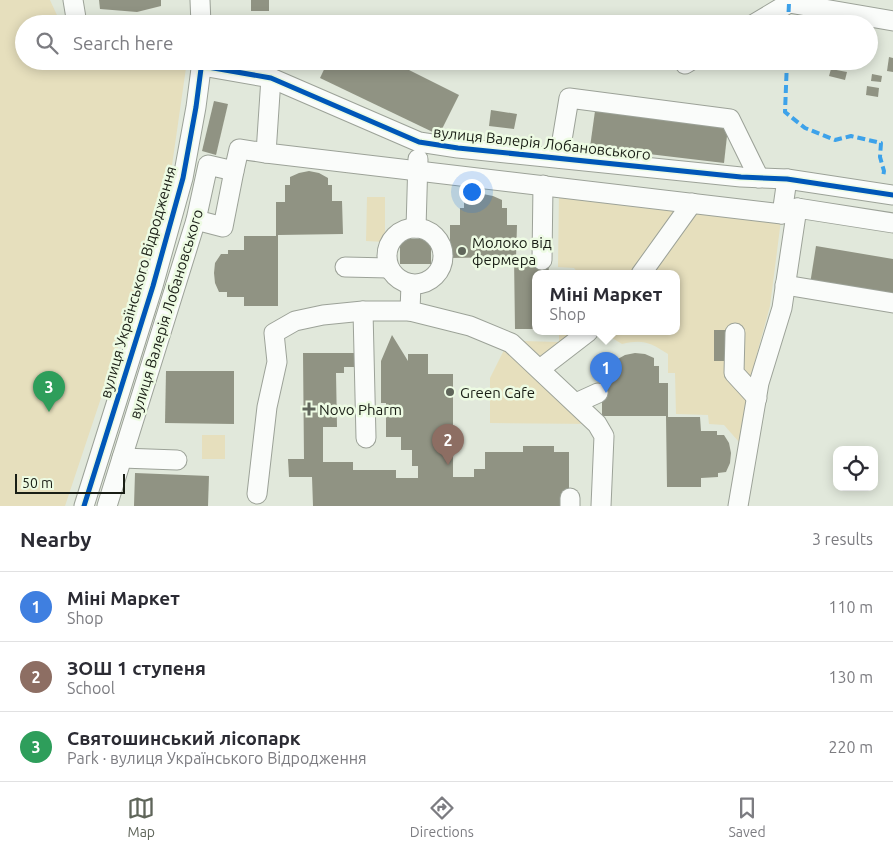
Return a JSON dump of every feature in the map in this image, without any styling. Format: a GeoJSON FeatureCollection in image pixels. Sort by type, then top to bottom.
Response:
{"type":"FeatureCollection","features":[{"type":"Feature","properties":{"kind":"street"},"geometry":{"type":"LineString","coordinates":[[73,0],[76,15]]}},
{"type":"Feature","properties":{"kind":"street"},"geometry":{"type":"LineString","coordinates":[[200,0],[201,15]]}},
{"type":"Feature","properties":{"kind":"street"},"geometry":{"type":"LineString","coordinates":[[768,15],[789,2],[815,8],[870,9],[893,21]]}},
{"type":"Feature","properties":{"kind":"street","name":"вулиця Українського Відродження"},"geometry":{"type":"LineString","coordinates":[[84,506],[159,267],[183,178],[201,70]]}},
{"type":"Feature","properties":{"kind":"street","name":"вулиця Валерія Лобановського"},"geometry":{"type":"LineString","coordinates":[[234,70],[271,78],[419,142],[458,148],[759,178],[787,179],[893,195]]}},
{"type":"Feature","properties":{"kind":"street"},"geometry":{"type":"LineString","coordinates":[[266,153],[271,78]]}},
{"type":"Feature","properties":{"kind":"street"},"geometry":{"type":"LineString","coordinates":[[559,158],[569,98],[730,119],[759,178]]}},
{"type":"Feature","properties":{"kind":"street"},"geometry":{"type":"LineString","coordinates":[[416,228],[419,142]]}},
{"type":"Feature","properties":{"kind":"street"},"geometry":{"type":"LineString","coordinates":[[196,220],[223,227],[239,150],[692,203],[893,222]]}},
{"type":"Feature","properties":{"kind":"street","name":"вулиця Валерія Лобановського"},"geometry":{"type":"LineString","coordinates":[[107,506],[196,220],[208,165],[234,171]]}},
{"type":"Feature","properties":{"kind":"street"},"geometry":{"type":"LineString","coordinates":[[738,506],[759,383],[782,308],[789,211],[787,179]]}},
{"type":"Feature","properties":{"kind":"street"},"geometry":{"type":"LineString","coordinates":[[542,260],[543,185]]}},
{"type":"Feature","properties":{"kind":"street"},"geometry":{"type":"LineString","coordinates":[[644,270],[692,203]]}},
{"type":"Feature","properties":{"kind":"street"},"geometry":{"type":"LineString","coordinates":[[416,228],[425,230],[439,242],[443,259],[449,268],[429,281],[411,284],[402,282],[394,276],[389,268],[387,259],[388,249],[398,234],[416,228]]}},
{"type":"Feature","properties":{"kind":"street"},"geometry":{"type":"LineString","coordinates":[[159,267],[180,272]]}},
{"type":"Feature","properties":{"kind":"street"},"geometry":{"type":"LineString","coordinates":[[345,268],[389,268]]}},
{"type":"Feature","properties":{"kind":"street"},"geometry":{"type":"LineString","coordinates":[[410,311],[411,284]]}},
{"type":"Feature","properties":{"kind":"street"},"geometry":{"type":"LineString","coordinates":[[785,286],[893,303]]}},
{"type":"Feature","properties":{"kind":"street"},"geometry":{"type":"LineString","coordinates":[[363,311],[366,438]]}},
{"type":"Feature","properties":{"kind":"street"},"geometry":{"type":"LineString","coordinates":[[254,502],[267,407],[277,362],[274,333],[295,321],[323,315],[363,311],[410,311],[470,326],[511,343],[598,424],[604,436],[601,506]]}},
{"type":"Feature","properties":{"kind":"street"},"geometry":{"type":"LineString","coordinates":[[735,333],[734,373],[757,398]]}},
{"type":"Feature","properties":{"kind":"street"},"geometry":{"type":"LineString","coordinates":[[540,369],[584,335]]}},
{"type":"Feature","properties":{"kind":"street"},"geometry":{"type":"LineString","coordinates":[[576,404],[598,392]]}},
{"type":"Feature","properties":{"kind":"street"},"geometry":{"type":"LineString","coordinates":[[122,458],[177,460]]}},
{"type":"Feature","properties":{"kind":"shaded area"},"geometry":{"type":"Polygon","coordinates":[[[0,0],[50,0],[57,15],[15,15],[15,70],[186,70],[167,200],[65,506],[0,506],[0,0]]]}},
{"type":"Feature","properties":{"kind":"shaded area"},"geometry":{"type":"Polygon","coordinates":[[[559,193],[781,220],[770,306],[748,387],[739,442],[724,425],[709,424],[708,415],[676,414],[675,373],[668,373],[668,354],[646,343],[622,344],[607,335],[680,335],[680,270],[576,270],[574,268],[558,267],[559,193]]]}},
{"type":"Feature","properties":{"kind":"shaded area"},"geometry":{"type":"Polygon","coordinates":[[[367,197],[385,197],[385,242],[366,241],[367,197]]]}},
{"type":"Feature","properties":{"kind":"shaded area"},"geometry":{"type":"Polygon","coordinates":[[[559,335],[574,335],[545,360],[522,341],[559,342],[559,335]]]}},
{"type":"Feature","properties":{"kind":"shaded area"},"geometry":{"type":"Polygon","coordinates":[[[508,342],[597,424],[490,423],[490,378],[508,342]]]}},
{"type":"Feature","properties":{"kind":"shaded area"},"geometry":{"type":"Polygon","coordinates":[[[202,435],[225,435],[225,459],[202,459],[202,435]]]}},
{"type":"Feature","properties":{"kind":"building"},"geometry":{"type":"Polygon","coordinates":[[[99,0],[161,0],[161,6],[137,12],[100,9],[99,0]]]}},
{"type":"Feature","properties":{"kind":"building"},"geometry":{"type":"Polygon","coordinates":[[[251,0],[269,0],[269,11],[251,11],[251,0]]]}},
{"type":"Feature","properties":{"kind":"building"},"geometry":{"type":"Polygon","coordinates":[[[889,57],[893,58],[893,72],[887,71],[889,57]]]}},
{"type":"Feature","properties":{"kind":"building"},"geometry":{"type":"Polygon","coordinates":[[[324,70],[409,70],[459,95],[439,135],[320,78],[324,70]]]}},
{"type":"Feature","properties":{"kind":"building"},"geometry":{"type":"Polygon","coordinates":[[[831,70],[847,72],[845,80],[829,76],[831,70]]]}},
{"type":"Feature","properties":{"kind":"building"},"geometry":{"type":"Polygon","coordinates":[[[872,74],[882,76],[881,82],[871,81],[872,74]]]}},
{"type":"Feature","properties":{"kind":"building"},"geometry":{"type":"Polygon","coordinates":[[[867,86],[879,88],[878,97],[866,95],[867,86]]]}},
{"type":"Feature","properties":{"kind":"building"},"geometry":{"type":"Polygon","coordinates":[[[214,101],[228,104],[216,155],[202,151],[214,101]]]}},
{"type":"Feature","properties":{"kind":"building"},"geometry":{"type":"Polygon","coordinates":[[[491,110],[517,114],[514,129],[489,126],[491,110]]]}},
{"type":"Feature","properties":{"kind":"building"},"geometry":{"type":"Polygon","coordinates":[[[595,111],[728,127],[724,163],[590,147],[595,111]]]}},
{"type":"Feature","properties":{"kind":"building"},"geometry":{"type":"Polygon","coordinates":[[[309,171],[319,173],[328,178],[328,185],[332,185],[332,201],[342,201],[343,234],[278,235],[278,306],[244,306],[244,297],[227,297],[227,292],[219,292],[215,283],[214,273],[215,263],[221,254],[228,254],[228,250],[244,250],[244,236],[276,236],[276,202],[285,202],[285,185],[290,185],[290,177],[309,171]]]}},
{"type":"Feature","properties":{"kind":"building"},"geometry":{"type":"Polygon","coordinates":[[[483,194],[502,200],[502,208],[507,208],[507,225],[517,225],[516,259],[548,259],[549,270],[532,270],[532,329],[515,329],[514,257],[450,258],[450,225],[460,225],[460,208],[464,208],[464,201],[473,196],[483,194]]]}},
{"type":"Feature","properties":{"kind":"building"},"geometry":{"type":"Polygon","coordinates":[[[400,239],[431,239],[431,264],[400,264],[400,239]]]}},
{"type":"Feature","properties":{"kind":"building"},"geometry":{"type":"Polygon","coordinates":[[[816,246],[893,259],[893,297],[810,284],[816,246]]]}},
{"type":"Feature","properties":{"kind":"building"},"geometry":{"type":"Polygon","coordinates":[[[714,330],[726,330],[726,361],[714,361],[714,330]]]}},
{"type":"Feature","properties":{"kind":"building"},"geometry":{"type":"Polygon","coordinates":[[[392,335],[408,361],[408,354],[428,354],[428,374],[453,374],[453,477],[474,477],[474,469],[485,469],[485,452],[523,452],[523,446],[554,446],[554,452],[569,452],[569,493],[562,493],[562,506],[313,506],[312,477],[289,477],[288,459],[304,459],[303,353],[355,353],[355,367],[344,367],[344,373],[336,373],[337,427],[323,427],[323,462],[353,462],[353,470],[396,470],[396,478],[418,478],[418,466],[412,466],[412,450],[401,450],[401,437],[386,437],[386,403],[381,403],[381,361],[392,335]]]}},
{"type":"Feature","properties":{"kind":"building"},"geometry":{"type":"Polygon","coordinates":[[[645,354],[654,358],[654,366],[659,366],[659,383],[668,383],[668,417],[700,417],[701,431],[717,431],[717,435],[724,435],[729,443],[731,453],[730,463],[726,472],[718,473],[718,477],[701,478],[701,487],[667,487],[666,416],[602,416],[602,383],[612,383],[612,367],[616,367],[616,360],[625,355],[645,354]]]}},
{"type":"Feature","properties":{"kind":"building"},"geometry":{"type":"Polygon","coordinates":[[[166,371],[234,371],[234,424],[165,423],[166,371]]]}},
{"type":"Feature","properties":{"kind":"building"},"geometry":{"type":"Polygon","coordinates":[[[135,473],[209,476],[208,506],[134,506],[135,473]]]}},
{"type":"Feature","properties":{"kind":"marked path"},"geometry":{"type":"LineString","coordinates":[[788,15],[789,3]]}},
{"type":"Feature","properties":{"kind":"marked path"},"geometry":{"type":"LineString","coordinates":[[787,70],[785,112],[805,128],[835,140],[851,136],[881,143],[880,157],[884,171],[883,177]]}},
{"type":"Feature","properties":{"kind":"cycle path"},"geometry":{"type":"LineString","coordinates":[[84,506],[153,286],[183,178],[201,70]]}},
{"type":"Feature","properties":{"kind":"cycle path"},"geometry":{"type":"LineString","coordinates":[[225,70],[271,78],[419,142],[458,148],[741,177],[787,179],[893,195]]}},
{"type":"Feature","properties":{"kind":"place","name":"Молоко від фермера"},"geometry":{"type":"Point","coordinates":[462,251]}},
{"type":"Feature","properties":{"kind":"place","name":"Green Cafe"},"geometry":{"type":"Point","coordinates":[450,392]}},
{"type":"Feature","properties":{"kind":"place","name":"Міні Маркет"},"geometry":{"type":"Point","coordinates":[606,393]}},
{"type":"Feature","properties":{"kind":"place","name":"Novo Pharm"},"geometry":{"type":"Point","coordinates":[309,409]}},
{"type":"Feature","properties":{"kind":"place","name":"Святошинський лісопарк"},"geometry":{"type":"Point","coordinates":[49,412]}},
{"type":"Feature","properties":{"kind":"place","name":"ЗОШ 1 ступеня"},"geometry":{"type":"Point","coordinates":[448,465]}}]}
